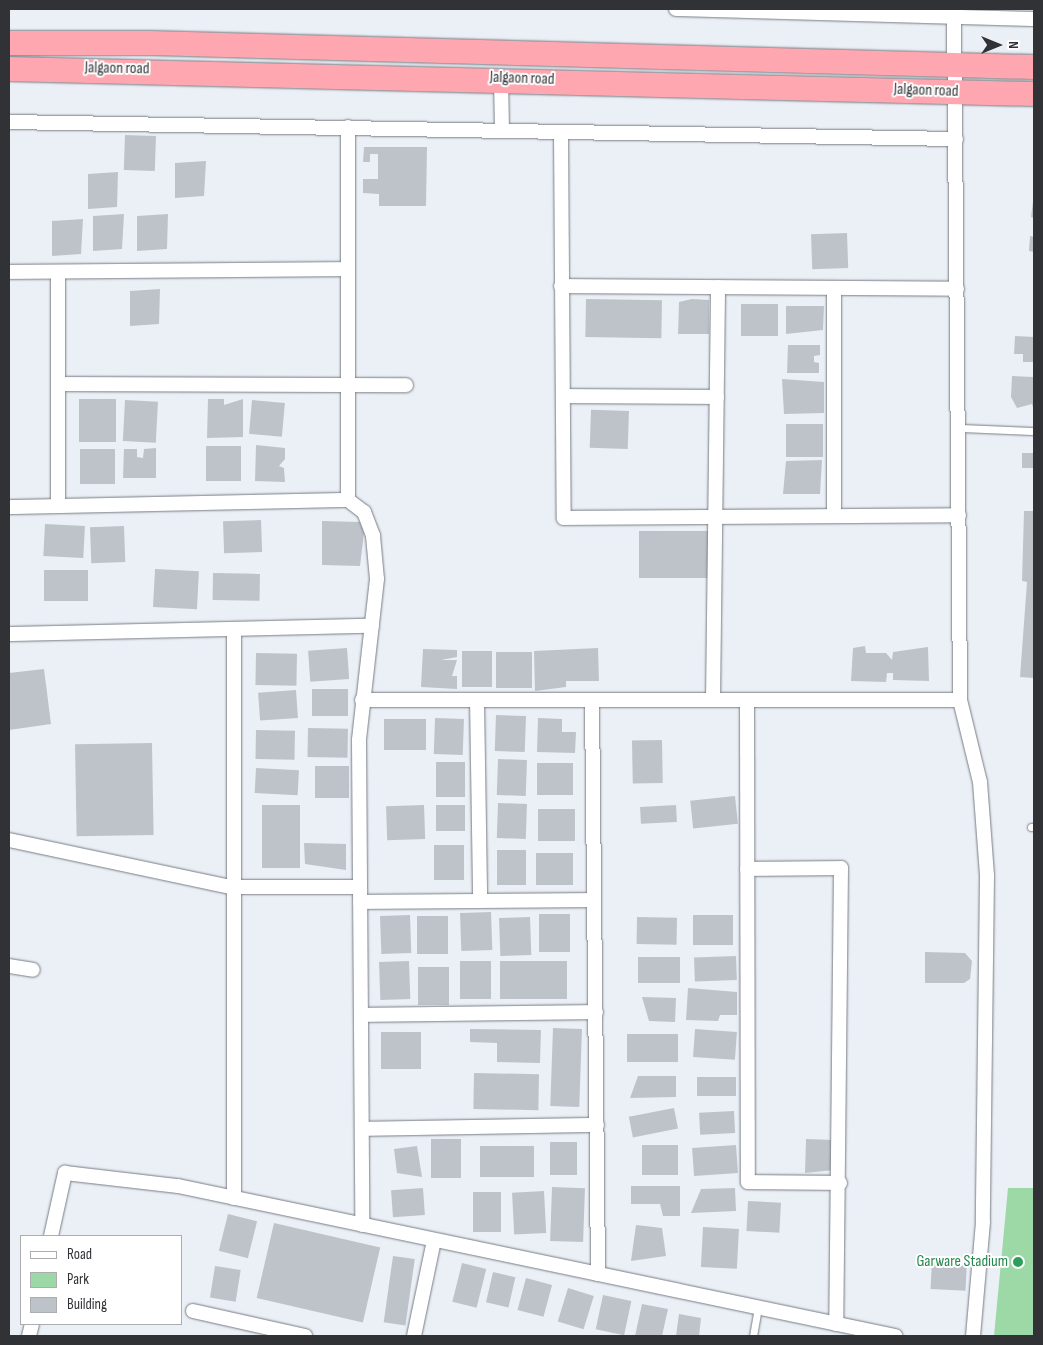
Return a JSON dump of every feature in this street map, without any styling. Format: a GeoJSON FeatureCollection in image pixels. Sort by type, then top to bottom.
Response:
{"type":"FeatureCollection","features":[{"type":"Feature","properties":{"kind":"highway","name":"Jalgaon road"},"geometry":{"type":"LineString","coordinates":[[9,44],[150,43],[1034,67]]}},
{"type":"Feature","properties":{"kind":"highway","name":"Jalgaon road"},"geometry":{"type":"LineString","coordinates":[[9,69],[501,78],[1034,94]]}},
{"type":"Feature","properties":{"kind":"street"},"geometry":{"type":"LineString","coordinates":[[676,9],[954,13],[1034,19]]}},
{"type":"Feature","properties":{"kind":"street"},"geometry":{"type":"LineString","coordinates":[[954,13],[960,700],[980,782],[987,876],[983,1222],[973,1336]]}},
{"type":"Feature","properties":{"kind":"street"},"geometry":{"type":"LineString","coordinates":[[501,78],[502,131]]}},
{"type":"Feature","properties":{"kind":"street"},"geometry":{"type":"LineString","coordinates":[[9,122],[956,139]]}},
{"type":"Feature","properties":{"kind":"street"},"geometry":{"type":"LineString","coordinates":[[348,127],[348,500]]}},
{"type":"Feature","properties":{"kind":"street"},"geometry":{"type":"LineString","coordinates":[[561,132],[564,518],[959,516]]}},
{"type":"Feature","properties":{"kind":"street"},"geometry":{"type":"LineString","coordinates":[[9,272],[348,269]]}},
{"type":"Feature","properties":{"kind":"street"},"geometry":{"type":"LineString","coordinates":[[58,272],[58,506]]}},
{"type":"Feature","properties":{"kind":"street"},"geometry":{"type":"LineString","coordinates":[[561,286],[957,289]]}},
{"type":"Feature","properties":{"kind":"street"},"geometry":{"type":"LineString","coordinates":[[714,700],[718,287]]}},
{"type":"Feature","properties":{"kind":"street"},"geometry":{"type":"LineString","coordinates":[[834,288],[834,516]]}},
{"type":"Feature","properties":{"kind":"street"},"geometry":{"type":"LineString","coordinates":[[58,384],[406,385]]}},
{"type":"Feature","properties":{"kind":"street"},"geometry":{"type":"LineString","coordinates":[[563,396],[717,398]]}},
{"type":"Feature","properties":{"kind":"street"},"geometry":{"type":"LineString","coordinates":[[9,507],[348,500],[364,512],[373,536],[377,579],[362,700],[360,887],[362,1224]]}},
{"type":"Feature","properties":{"kind":"street"},"geometry":{"type":"LineString","coordinates":[[9,634],[372,626]]}},
{"type":"Feature","properties":{"kind":"street"},"geometry":{"type":"LineString","coordinates":[[234,629],[231,887],[234,1198]]}},
{"type":"Feature","properties":{"kind":"street"},"geometry":{"type":"LineString","coordinates":[[362,700],[960,700]]}},
{"type":"Feature","properties":{"kind":"street"},"geometry":{"type":"LineString","coordinates":[[477,700],[480,901]]}},
{"type":"Feature","properties":{"kind":"street"},"geometry":{"type":"LineString","coordinates":[[592,700],[598,1274]]}},
{"type":"Feature","properties":{"kind":"street"},"geometry":{"type":"LineString","coordinates":[[747,700],[748,1182],[840,1183]]}},
{"type":"Feature","properties":{"kind":"street"},"geometry":{"type":"LineString","coordinates":[[9,840],[231,887],[360,887]]}},
{"type":"Feature","properties":{"kind":"street"},"geometry":{"type":"LineString","coordinates":[[747,869],[841,868],[840,1183],[836,1324]]}},
{"type":"Feature","properties":{"kind":"street"},"geometry":{"type":"LineString","coordinates":[[360,902],[594,900]]}},
{"type":"Feature","properties":{"kind":"street"},"geometry":{"type":"LineString","coordinates":[[9,966],[33,970]]}},
{"type":"Feature","properties":{"kind":"street"},"geometry":{"type":"LineString","coordinates":[[361,1015],[596,1012]]}},
{"type":"Feature","properties":{"kind":"street"},"geometry":{"type":"LineString","coordinates":[[362,1129],[597,1125]]}},
{"type":"Feature","properties":{"kind":"street"},"geometry":{"type":"LineString","coordinates":[[51,1235],[65,1173],[178,1186],[895,1336]]}},
{"type":"Feature","properties":{"kind":"street"},"geometry":{"type":"LineString","coordinates":[[414,1336],[434,1240]]}},
{"type":"Feature","properties":{"kind":"street"},"geometry":{"type":"LineString","coordinates":[[193,1311],[305,1336]]}},
{"type":"Feature","properties":{"kind":"lane"},"geometry":{"type":"LineString","coordinates":[[959,428],[1034,431]]}},
{"type":"Feature","properties":{"kind":"lane"},"geometry":{"type":"LineString","coordinates":[[753,1336],[758,1308]]}},
{"type":"Feature","properties":{"kind":"green space","name":"Garware Stadium"},"geometry":{"type":"Polygon","coordinates":[[[1008,1188],[1034,1188],[1034,1336],[994,1336],[1008,1188]]]}},
{"type":"Feature","properties":{"kind":"building"},"geometry":{"type":"Polygon","coordinates":[[[125,135],[156,136],[155,171],[124,170],[125,135]]]}},
{"type":"Feature","properties":{"kind":"building"},"geometry":{"type":"Polygon","coordinates":[[[364,147],[427,147],[426,206],[379,206],[379,194],[363,193],[363,179],[378,179],[378,154],[370,154],[370,162],[363,162],[364,147]]]}},
{"type":"Feature","properties":{"kind":"building"},"geometry":{"type":"Polygon","coordinates":[[[206,161],[204,196],[175,198],[175,163],[206,161]]]}},
{"type":"Feature","properties":{"kind":"building"},"geometry":{"type":"Polygon","coordinates":[[[118,172],[117,207],[88,209],[88,174],[118,172]]]}},
{"type":"Feature","properties":{"kind":"building"},"geometry":{"type":"Polygon","coordinates":[[[1034,194],[1034,218],[1031,217],[1034,194]]]}},
{"type":"Feature","properties":{"kind":"building"},"geometry":{"type":"Polygon","coordinates":[[[124,214],[122,249],[93,251],[93,216],[124,214]]]}},
{"type":"Feature","properties":{"kind":"building"},"geometry":{"type":"Polygon","coordinates":[[[168,214],[167,249],[137,251],[137,216],[168,214]]]}},
{"type":"Feature","properties":{"kind":"building"},"geometry":{"type":"Polygon","coordinates":[[[83,219],[81,254],[52,256],[52,221],[83,219]]]}},
{"type":"Feature","properties":{"kind":"building"},"geometry":{"type":"Polygon","coordinates":[[[847,233],[848,268],[812,269],[811,234],[847,233]]]}},
{"type":"Feature","properties":{"kind":"building"},"geometry":{"type":"Polygon","coordinates":[[[1030,236],[1034,237],[1034,252],[1029,251],[1030,236]]]}},
{"type":"Feature","properties":{"kind":"building"},"geometry":{"type":"Polygon","coordinates":[[[160,289],[159,324],[130,326],[130,291],[160,289]]]}},
{"type":"Feature","properties":{"kind":"building"},"geometry":{"type":"Polygon","coordinates":[[[586,299],[662,300],[661,338],[585,337],[586,299]]]}},
{"type":"Feature","properties":{"kind":"building"},"geometry":{"type":"Polygon","coordinates":[[[692,299],[709,300],[709,334],[678,334],[679,302],[692,299]]]}},
{"type":"Feature","properties":{"kind":"building"},"geometry":{"type":"Polygon","coordinates":[[[741,304],[778,304],[778,336],[741,336],[741,304]]]}},
{"type":"Feature","properties":{"kind":"building"},"geometry":{"type":"Polygon","coordinates":[[[786,306],[824,306],[823,330],[786,334],[786,306]]]}},
{"type":"Feature","properties":{"kind":"building"},"geometry":{"type":"Polygon","coordinates":[[[1015,336],[1034,337],[1034,362],[1023,362],[1023,354],[1014,354],[1015,336]]]}},
{"type":"Feature","properties":{"kind":"building"},"geometry":{"type":"Polygon","coordinates":[[[788,345],[820,345],[820,355],[814,356],[814,362],[819,363],[819,373],[787,373],[788,345]]]}},
{"type":"Feature","properties":{"kind":"building"},"geometry":{"type":"Polygon","coordinates":[[[1012,376],[1034,377],[1034,411],[1032,404],[1017,408],[1011,397],[1012,376]]]}},
{"type":"Feature","properties":{"kind":"building"},"geometry":{"type":"Polygon","coordinates":[[[782,379],[824,382],[824,413],[784,414],[782,379]]]}},
{"type":"Feature","properties":{"kind":"building"},"geometry":{"type":"Polygon","coordinates":[[[79,399],[116,399],[116,442],[79,442],[79,399]]]}},
{"type":"Feature","properties":{"kind":"building"},"geometry":{"type":"Polygon","coordinates":[[[208,399],[224,399],[224,405],[243,399],[243,437],[207,438],[208,399]]]}},
{"type":"Feature","properties":{"kind":"building"},"geometry":{"type":"Polygon","coordinates":[[[125,400],[158,402],[156,443],[123,441],[125,400]]]}},
{"type":"Feature","properties":{"kind":"building"},"geometry":{"type":"Polygon","coordinates":[[[252,400],[285,403],[282,437],[249,434],[252,400]]]}},
{"type":"Feature","properties":{"kind":"building"},"geometry":{"type":"Polygon","coordinates":[[[591,410],[629,411],[628,449],[590,448],[591,410]]]}},
{"type":"Feature","properties":{"kind":"building"},"geometry":{"type":"Polygon","coordinates":[[[786,424],[823,424],[823,457],[786,457],[786,424]]]}},
{"type":"Feature","properties":{"kind":"building"},"geometry":{"type":"Polygon","coordinates":[[[256,445],[285,448],[285,459],[279,466],[284,468],[285,482],[255,481],[256,445]]]}},
{"type":"Feature","properties":{"kind":"building"},"geometry":{"type":"Polygon","coordinates":[[[206,446],[241,446],[241,481],[206,481],[206,446]]]}},
{"type":"Feature","properties":{"kind":"building"},"geometry":{"type":"Polygon","coordinates":[[[156,448],[156,478],[123,478],[124,449],[137,449],[137,457],[143,458],[144,449],[156,448]]]}},
{"type":"Feature","properties":{"kind":"building"},"geometry":{"type":"Polygon","coordinates":[[[80,449],[115,449],[115,484],[80,484],[80,449]]]}},
{"type":"Feature","properties":{"kind":"building"},"geometry":{"type":"Polygon","coordinates":[[[1022,453],[1034,453],[1034,468],[1022,468],[1022,453]]]}},
{"type":"Feature","properties":{"kind":"building"},"geometry":{"type":"Polygon","coordinates":[[[822,460],[820,494],[783,494],[786,461],[822,460]]]}},
{"type":"Feature","properties":{"kind":"building"},"geometry":{"type":"Polygon","coordinates":[[[1024,511],[1034,511],[1034,678],[1020,677],[1027,582],[1022,581],[1024,511]]]}},
{"type":"Feature","properties":{"kind":"building"},"geometry":{"type":"Polygon","coordinates":[[[261,520],[262,552],[224,553],[223,521],[261,520]]]}},
{"type":"Feature","properties":{"kind":"building"},"geometry":{"type":"Polygon","coordinates":[[[322,521],[360,522],[364,533],[360,566],[322,565],[322,521]]]}},
{"type":"Feature","properties":{"kind":"building"},"geometry":{"type":"Polygon","coordinates":[[[45,524],[85,526],[83,558],[43,556],[45,524]]]}},
{"type":"Feature","properties":{"kind":"building"},"geometry":{"type":"Polygon","coordinates":[[[124,526],[125,562],[91,563],[90,527],[124,526]]]}},
{"type":"Feature","properties":{"kind":"building"},"geometry":{"type":"Polygon","coordinates":[[[639,531],[709,531],[709,578],[639,578],[639,531]]]}},
{"type":"Feature","properties":{"kind":"building"},"geometry":{"type":"Polygon","coordinates":[[[155,569],[199,571],[197,609],[153,607],[155,569]]]}},
{"type":"Feature","properties":{"kind":"building"},"geometry":{"type":"Polygon","coordinates":[[[44,570],[88,570],[88,601],[44,601],[44,570]]]}},
{"type":"Feature","properties":{"kind":"building"},"geometry":{"type":"Polygon","coordinates":[[[213,573],[260,574],[260,601],[213,600],[213,573]]]}},
{"type":"Feature","properties":{"kind":"building"},"geometry":{"type":"Polygon","coordinates":[[[865,646],[866,653],[886,653],[892,660],[893,652],[928,647],[929,681],[893,680],[893,673],[887,673],[886,682],[851,681],[853,648],[865,646]]]}},
{"type":"Feature","properties":{"kind":"building"},"geometry":{"type":"Polygon","coordinates":[[[347,648],[349,679],[310,682],[308,651],[347,648]]]}},
{"type":"Feature","properties":{"kind":"building"},"geometry":{"type":"Polygon","coordinates":[[[598,648],[599,681],[566,681],[566,687],[535,691],[534,651],[598,648]]]}},
{"type":"Feature","properties":{"kind":"building"},"geometry":{"type":"Polygon","coordinates":[[[423,649],[457,650],[457,657],[441,660],[457,660],[452,676],[457,676],[457,689],[421,687],[423,649]]]}},
{"type":"Feature","properties":{"kind":"building"},"geometry":{"type":"Polygon","coordinates":[[[462,651],[492,651],[492,687],[462,687],[462,651]]]}},
{"type":"Feature","properties":{"kind":"building"},"geometry":{"type":"Polygon","coordinates":[[[496,652],[532,652],[532,688],[496,688],[496,652]]]}},
{"type":"Feature","properties":{"kind":"building"},"geometry":{"type":"Polygon","coordinates":[[[256,653],[297,654],[296,686],[255,685],[256,653]]]}},
{"type":"Feature","properties":{"kind":"building"},"geometry":{"type":"Polygon","coordinates":[[[44,669],[51,724],[9,730],[9,673],[44,669]]]}},
{"type":"Feature","properties":{"kind":"building"},"geometry":{"type":"Polygon","coordinates":[[[312,689],[348,689],[348,716],[312,716],[312,689]]]}},
{"type":"Feature","properties":{"kind":"building"},"geometry":{"type":"Polygon","coordinates":[[[296,690],[298,718],[260,721],[258,693],[296,690]]]}},
{"type":"Feature","properties":{"kind":"building"},"geometry":{"type":"Polygon","coordinates":[[[496,715],[526,716],[525,752],[495,751],[496,715]]]}},
{"type":"Feature","properties":{"kind":"building"},"geometry":{"type":"Polygon","coordinates":[[[435,718],[464,719],[463,755],[434,754],[435,718]]]}},
{"type":"Feature","properties":{"kind":"building"},"geometry":{"type":"Polygon","coordinates":[[[538,718],[562,719],[562,732],[576,732],[575,753],[537,752],[538,718]]]}},
{"type":"Feature","properties":{"kind":"building"},"geometry":{"type":"Polygon","coordinates":[[[384,719],[426,719],[426,750],[384,750],[384,719]]]}},
{"type":"Feature","properties":{"kind":"building"},"geometry":{"type":"Polygon","coordinates":[[[308,728],[348,729],[347,758],[307,757],[308,728]]]}},
{"type":"Feature","properties":{"kind":"building"},"geometry":{"type":"Polygon","coordinates":[[[256,730],[295,731],[294,760],[255,759],[256,730]]]}},
{"type":"Feature","properties":{"kind":"building"},"geometry":{"type":"Polygon","coordinates":[[[662,740],[663,783],[633,784],[632,741],[662,740]]]}},
{"type":"Feature","properties":{"kind":"building"},"geometry":{"type":"Polygon","coordinates":[[[152,743],[154,835],[77,836],[75,744],[152,743]]]}},
{"type":"Feature","properties":{"kind":"building"},"geometry":{"type":"Polygon","coordinates":[[[498,759],[527,760],[526,796],[497,795],[498,759]]]}},
{"type":"Feature","properties":{"kind":"building"},"geometry":{"type":"Polygon","coordinates":[[[436,762],[465,762],[465,797],[436,797],[436,762]]]}},
{"type":"Feature","properties":{"kind":"building"},"geometry":{"type":"Polygon","coordinates":[[[537,763],[573,763],[573,795],[537,795],[537,763]]]}},
{"type":"Feature","properties":{"kind":"building"},"geometry":{"type":"Polygon","coordinates":[[[315,766],[349,766],[349,798],[315,798],[315,766]]]}},
{"type":"Feature","properties":{"kind":"building"},"geometry":{"type":"Polygon","coordinates":[[[256,768],[299,770],[298,795],[255,793],[256,768]]]}},
{"type":"Feature","properties":{"kind":"building"},"geometry":{"type":"Polygon","coordinates":[[[735,796],[738,824],[693,829],[690,801],[735,796]]]}},
{"type":"Feature","properties":{"kind":"building"},"geometry":{"type":"Polygon","coordinates":[[[498,803],[527,804],[526,839],[497,838],[498,803]]]}},
{"type":"Feature","properties":{"kind":"building"},"geometry":{"type":"Polygon","coordinates":[[[262,805],[300,805],[300,868],[262,868],[262,805]]]}},
{"type":"Feature","properties":{"kind":"building"},"geometry":{"type":"Polygon","coordinates":[[[424,805],[425,839],[387,840],[386,806],[424,805]]]}},
{"type":"Feature","properties":{"kind":"building"},"geometry":{"type":"Polygon","coordinates":[[[436,805],[465,805],[465,831],[436,831],[436,805]]]}},
{"type":"Feature","properties":{"kind":"building"},"geometry":{"type":"Polygon","coordinates":[[[676,805],[677,822],[641,824],[640,807],[676,805]]]}},
{"type":"Feature","properties":{"kind":"building"},"geometry":{"type":"Polygon","coordinates":[[[538,809],[575,809],[575,841],[538,841],[538,809]]]}},
{"type":"Feature","properties":{"kind":"building"},"geometry":{"type":"Polygon","coordinates":[[[304,843],[346,844],[346,870],[305,864],[304,843]]]}},
{"type":"Feature","properties":{"kind":"building"},"geometry":{"type":"Polygon","coordinates":[[[434,845],[464,845],[464,880],[434,880],[434,845]]]}},
{"type":"Feature","properties":{"kind":"building"},"geometry":{"type":"Polygon","coordinates":[[[497,850],[526,850],[526,885],[497,885],[497,850]]]}},
{"type":"Feature","properties":{"kind":"building"},"geometry":{"type":"Polygon","coordinates":[[[536,853],[573,853],[573,885],[536,885],[536,853]]]}},
{"type":"Feature","properties":{"kind":"building"},"geometry":{"type":"Polygon","coordinates":[[[491,912],[492,950],[461,951],[460,913],[491,912]]]}},
{"type":"Feature","properties":{"kind":"building"},"geometry":{"type":"Polygon","coordinates":[[[539,914],[570,914],[570,952],[539,952],[539,914]]]}},
{"type":"Feature","properties":{"kind":"building"},"geometry":{"type":"Polygon","coordinates":[[[410,915],[411,953],[381,954],[380,916],[410,915]]]}},
{"type":"Feature","properties":{"kind":"building"},"geometry":{"type":"Polygon","coordinates":[[[693,915],[733,915],[733,945],[693,945],[693,915]]]}},
{"type":"Feature","properties":{"kind":"building"},"geometry":{"type":"Polygon","coordinates":[[[417,916],[448,916],[448,954],[417,954],[417,916]]]}},
{"type":"Feature","properties":{"kind":"building"},"geometry":{"type":"Polygon","coordinates":[[[530,917],[531,955],[500,956],[499,918],[530,917]]]}},
{"type":"Feature","properties":{"kind":"building"},"geometry":{"type":"Polygon","coordinates":[[[637,917],[677,918],[677,945],[637,944],[637,917]]]}},
{"type":"Feature","properties":{"kind":"building"},"geometry":{"type":"Polygon","coordinates":[[[925,952],[965,953],[972,961],[970,979],[964,983],[925,983],[925,952]]]}},
{"type":"Feature","properties":{"kind":"building"},"geometry":{"type":"Polygon","coordinates":[[[736,956],[737,980],[695,981],[694,957],[736,956]]]}},
{"type":"Feature","properties":{"kind":"building"},"geometry":{"type":"Polygon","coordinates":[[[638,957],[680,957],[680,983],[638,983],[638,957]]]}},
{"type":"Feature","properties":{"kind":"building"},"geometry":{"type":"Polygon","coordinates":[[[409,961],[410,999],[380,1000],[379,962],[409,961]]]}},
{"type":"Feature","properties":{"kind":"building"},"geometry":{"type":"Polygon","coordinates":[[[460,961],[491,961],[491,999],[460,999],[460,961]]]}},
{"type":"Feature","properties":{"kind":"building"},"geometry":{"type":"Polygon","coordinates":[[[500,961],[567,961],[567,999],[500,999],[500,961]]]}},
{"type":"Feature","properties":{"kind":"building"},"geometry":{"type":"Polygon","coordinates":[[[418,967],[449,967],[449,1005],[418,1005],[418,967]]]}},
{"type":"Feature","properties":{"kind":"building"},"geometry":{"type":"Polygon","coordinates":[[[688,988],[737,992],[737,1015],[720,1015],[718,1021],[686,1020],[688,988]]]}},
{"type":"Feature","properties":{"kind":"building"},"geometry":{"type":"Polygon","coordinates":[[[642,997],[676,998],[675,1022],[649,1021],[642,997]]]}},
{"type":"Feature","properties":{"kind":"building"},"geometry":{"type":"Polygon","coordinates":[[[553,1028],[582,1029],[579,1107],[550,1106],[553,1028]]]}},
{"type":"Feature","properties":{"kind":"building"},"geometry":{"type":"Polygon","coordinates":[[[470,1029],[541,1030],[540,1063],[497,1062],[497,1043],[470,1042],[470,1029]]]}},
{"type":"Feature","properties":{"kind":"building"},"geometry":{"type":"Polygon","coordinates":[[[695,1029],[737,1032],[735,1060],[693,1057],[695,1029]]]}},
{"type":"Feature","properties":{"kind":"building"},"geometry":{"type":"Polygon","coordinates":[[[381,1032],[421,1032],[421,1069],[381,1069],[381,1032]]]}},
{"type":"Feature","properties":{"kind":"building"},"geometry":{"type":"Polygon","coordinates":[[[627,1034],[678,1034],[678,1062],[627,1062],[627,1034]]]}},
{"type":"Feature","properties":{"kind":"building"},"geometry":{"type":"Polygon","coordinates":[[[474,1073],[539,1074],[538,1110],[473,1109],[474,1073]]]}},
{"type":"Feature","properties":{"kind":"building"},"geometry":{"type":"Polygon","coordinates":[[[638,1076],[676,1076],[676,1097],[630,1098],[638,1076]]]}},
{"type":"Feature","properties":{"kind":"building"},"geometry":{"type":"Polygon","coordinates":[[[697,1077],[736,1077],[736,1096],[697,1096],[697,1077]]]}},
{"type":"Feature","properties":{"kind":"building"},"geometry":{"type":"Polygon","coordinates":[[[674,1108],[678,1129],[633,1137],[629,1117],[674,1108]]]}},
{"type":"Feature","properties":{"kind":"building"},"geometry":{"type":"Polygon","coordinates":[[[734,1111],[735,1133],[700,1135],[699,1113],[734,1111]]]}},
{"type":"Feature","properties":{"kind":"building"},"geometry":{"type":"Polygon","coordinates":[[[431,1139],[461,1139],[461,1178],[431,1178],[431,1139]]]}},
{"type":"Feature","properties":{"kind":"building"},"geometry":{"type":"Polygon","coordinates":[[[806,1139],[834,1140],[834,1170],[805,1173],[806,1139]]]}},
{"type":"Feature","properties":{"kind":"building"},"geometry":{"type":"Polygon","coordinates":[[[550,1142],[577,1142],[577,1175],[550,1175],[550,1142]]]}},
{"type":"Feature","properties":{"kind":"building"},"geometry":{"type":"Polygon","coordinates":[[[642,1145],[678,1145],[678,1175],[642,1175],[642,1145]]]}},
{"type":"Feature","properties":{"kind":"building"},"geometry":{"type":"Polygon","coordinates":[[[736,1145],[738,1173],[694,1176],[692,1148],[736,1145]]]}},
{"type":"Feature","properties":{"kind":"building"},"geometry":{"type":"Polygon","coordinates":[[[417,1146],[422,1177],[397,1173],[394,1149],[417,1146]]]}},
{"type":"Feature","properties":{"kind":"building"},"geometry":{"type":"Polygon","coordinates":[[[480,1146],[534,1146],[534,1177],[480,1177],[480,1146]]]}},
{"type":"Feature","properties":{"kind":"building"},"geometry":{"type":"Polygon","coordinates":[[[631,1186],[680,1186],[680,1216],[663,1216],[660,1204],[631,1204],[631,1186]]]}},
{"type":"Feature","properties":{"kind":"building"},"geometry":{"type":"Polygon","coordinates":[[[552,1187],[585,1188],[583,1242],[550,1241],[552,1187]]]}},
{"type":"Feature","properties":{"kind":"building"},"geometry":{"type":"Polygon","coordinates":[[[423,1188],[425,1215],[393,1217],[391,1190],[423,1188]]]}},
{"type":"Feature","properties":{"kind":"building"},"geometry":{"type":"Polygon","coordinates":[[[735,1188],[736,1211],[691,1213],[701,1189],[735,1188]]]}},
{"type":"Feature","properties":{"kind":"building"},"geometry":{"type":"Polygon","coordinates":[[[544,1191],[546,1233],[514,1235],[512,1193],[544,1191]]]}},
{"type":"Feature","properties":{"kind":"building"},"geometry":{"type":"Polygon","coordinates":[[[473,1192],[501,1192],[501,1232],[473,1232],[473,1192]]]}},
{"type":"Feature","properties":{"kind":"building"},"geometry":{"type":"Polygon","coordinates":[[[748,1201],[781,1203],[779,1233],[746,1231],[748,1201]]]}},
{"type":"Feature","properties":{"kind":"building"},"geometry":{"type":"Polygon","coordinates":[[[228,1214],[257,1221],[248,1258],[219,1251],[228,1214]]]}},
{"type":"Feature","properties":{"kind":"building"},"geometry":{"type":"Polygon","coordinates":[[[274,1223],[380,1248],[363,1323],[257,1298],[274,1223]]]}},
{"type":"Feature","properties":{"kind":"building"},"geometry":{"type":"Polygon","coordinates":[[[636,1225],[662,1228],[666,1256],[631,1261],[636,1225]]]}},
{"type":"Feature","properties":{"kind":"building"},"geometry":{"type":"Polygon","coordinates":[[[703,1227],[739,1229],[737,1269],[701,1267],[703,1227]]]}},
{"type":"Feature","properties":{"kind":"building"},"geometry":{"type":"Polygon","coordinates":[[[393,1256],[415,1259],[405,1325],[384,1322],[393,1256]]]}},
{"type":"Feature","properties":{"kind":"building"},"geometry":{"type":"Polygon","coordinates":[[[932,1261],[967,1263],[965,1291],[931,1289],[932,1261]]]}},
{"type":"Feature","properties":{"kind":"building"},"geometry":{"type":"Polygon","coordinates":[[[462,1263],[486,1269],[477,1308],[452,1302],[462,1263]]]}},
{"type":"Feature","properties":{"kind":"building"},"geometry":{"type":"Polygon","coordinates":[[[215,1266],[241,1270],[236,1302],[210,1298],[215,1266]]]}},
{"type":"Feature","properties":{"kind":"building"},"geometry":{"type":"Polygon","coordinates":[[[493,1272],[515,1277],[508,1307],[486,1302],[493,1272]]]}},
{"type":"Feature","properties":{"kind":"building"},"geometry":{"type":"Polygon","coordinates":[[[526,1278],[552,1285],[544,1317],[517,1310],[526,1278]]]}},
{"type":"Feature","properties":{"kind":"building"},"geometry":{"type":"Polygon","coordinates":[[[568,1288],[594,1296],[584,1329],[558,1321],[568,1288]]]}},
{"type":"Feature","properties":{"kind":"building"},"geometry":{"type":"Polygon","coordinates":[[[603,1295],[631,1301],[624,1335],[596,1329],[603,1295]]]}},
{"type":"Feature","properties":{"kind":"building"},"geometry":{"type":"Polygon","coordinates":[[[642,1304],[668,1309],[662,1336],[635,1336],[642,1304]]]}},
{"type":"Feature","properties":{"kind":"building"},"geometry":{"type":"Polygon","coordinates":[[[679,1314],[701,1318],[699,1336],[676,1336],[679,1314]]]}},
{"type":"Feature","properties":{"kind":"place","name":"Garware Stadium"},"geometry":{"type":"Point","coordinates":[1018,1262]}}]}
